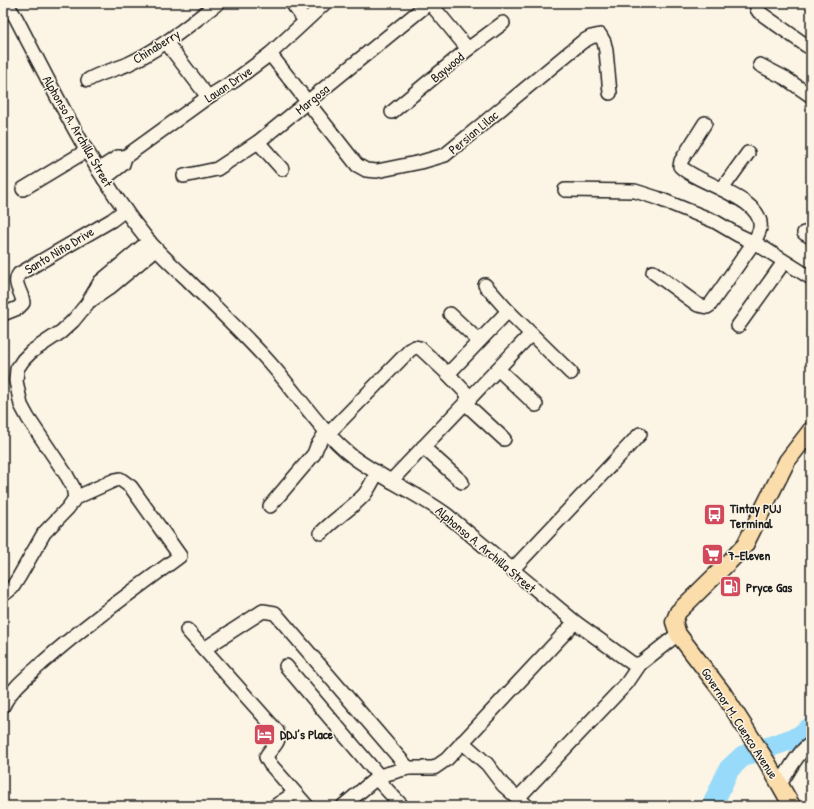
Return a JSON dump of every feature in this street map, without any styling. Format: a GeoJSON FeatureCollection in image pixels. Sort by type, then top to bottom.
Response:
{"type":"FeatureCollection","features":[{"type":"Feature","properties":{"kind":"main road"},"geometry":{"type":"LineString","coordinates":[[676,628],[678,612],[732,560],[745,545],[787,461],[811,430]]}},
{"type":"Feature","properties":{"kind":"main road","name":"Governor M. Cuenco Avenue"},"geometry":{"type":"LineString","coordinates":[[676,628],[723,693],[767,762],[792,806]]}},
{"type":"Feature","properties":{"kind":"street","name":"Chinaberry"},"geometry":{"type":"LineString","coordinates":[[88,80],[97,75],[128,64],[166,42],[218,3]]}},
{"type":"Feature","properties":{"kind":"street"},"geometry":{"type":"LineString","coordinates":[[292,3],[305,21]]}},
{"type":"Feature","properties":{"kind":"street","name":"Lauan Drive"},"geometry":{"type":"LineString","coordinates":[[101,174],[123,164],[125,157],[270,54],[325,3]]}},
{"type":"Feature","properties":{"kind":"street","name":"Margosa"},"geometry":{"type":"LineString","coordinates":[[184,176],[217,169],[258,142],[429,3],[468,49]]}},
{"type":"Feature","properties":{"kind":"street"},"geometry":{"type":"LineString","coordinates":[[759,3],[757,9],[759,12],[807,46],[811,46]]}},
{"type":"Feature","properties":{"kind":"street","name":"Alphonso A. Archilla Street"},"geometry":{"type":"LineString","coordinates":[[7,4],[16,18],[86,151],[125,210],[152,245],[269,362],[327,433],[353,456],[376,473],[434,505],[575,622],[633,664],[640,664]]}},
{"type":"Feature","properties":{"kind":"street","name":"Baywood"},"geometry":{"type":"LineString","coordinates":[[392,112],[468,49],[503,23]]}},
{"type":"Feature","properties":{"kind":"street","name":"Persian Lilac"},"geometry":{"type":"LineString","coordinates":[[270,54],[357,166],[366,170],[377,171],[421,162],[445,155],[590,37],[600,35],[604,42],[610,93]]}},
{"type":"Feature","properties":{"kind":"street"},"geometry":{"type":"LineString","coordinates":[[166,42],[208,97]]}},
{"type":"Feature","properties":{"kind":"street"},"geometry":{"type":"LineString","coordinates":[[760,65],[785,78],[811,96]]}},
{"type":"Feature","properties":{"kind":"street"},"geometry":{"type":"LineString","coordinates":[[653,272],[698,305],[707,307],[710,305],[754,242],[760,226],[759,219],[755,211],[747,204],[722,189],[688,173],[680,166],[681,161],[705,123]]}},
{"type":"Feature","properties":{"kind":"street"},"geometry":{"type":"LineString","coordinates":[[258,142],[282,168]]}},
{"type":"Feature","properties":{"kind":"street"},"geometry":{"type":"LineString","coordinates":[[23,189],[86,151]]}},
{"type":"Feature","properties":{"kind":"street"},"geometry":{"type":"LineString","coordinates":[[722,189],[748,153]]}},
{"type":"Feature","properties":{"kind":"street"},"geometry":{"type":"LineString","coordinates":[[565,190],[636,191],[689,210],[714,222],[754,242],[811,278]]}},
{"type":"Feature","properties":{"kind":"street","name":"Santo Niño Drive"},"geometry":{"type":"LineString","coordinates":[[3,314],[18,308],[23,303],[16,283],[16,279],[19,274],[112,220],[125,210]]}},
{"type":"Feature","properties":{"kind":"street"},"geometry":{"type":"LineString","coordinates":[[74,498],[73,487],[67,476],[21,405],[16,381],[18,369],[23,360],[31,352],[61,332],[73,321],[87,304],[100,282],[152,245]]}},
{"type":"Feature","properties":{"kind":"street"},"geometry":{"type":"LineString","coordinates":[[738,326],[784,262]]}},
{"type":"Feature","properties":{"kind":"street"},"geometry":{"type":"LineString","coordinates":[[485,285],[508,311],[571,373]]}},
{"type":"Feature","properties":{"kind":"street"},"geometry":{"type":"LineString","coordinates":[[448,374],[508,311]]}},
{"type":"Feature","properties":{"kind":"street"},"geometry":{"type":"LineString","coordinates":[[450,314],[479,342]]}},
{"type":"Feature","properties":{"kind":"street"},"geometry":{"type":"LineString","coordinates":[[391,481],[531,334]]}},
{"type":"Feature","properties":{"kind":"street"},"geometry":{"type":"LineString","coordinates":[[270,506],[314,454],[317,446],[327,433],[410,350],[415,347],[420,348],[448,374],[468,400],[504,439]]}},
{"type":"Feature","properties":{"kind":"street"},"geometry":{"type":"LineString","coordinates":[[498,369],[536,405]]}},
{"type":"Feature","properties":{"kind":"street"},"geometry":{"type":"LineString","coordinates":[[512,570],[640,434]]}},
{"type":"Feature","properties":{"kind":"street"},"geometry":{"type":"LineString","coordinates":[[423,447],[462,482]]}},
{"type":"Feature","properties":{"kind":"street"},"geometry":{"type":"LineString","coordinates":[[321,533],[329,524],[365,494],[376,473]]}},
{"type":"Feature","properties":{"kind":"street"},"geometry":{"type":"LineString","coordinates":[[3,595],[12,588],[20,577],[44,533],[68,508],[74,498],[115,480],[120,479],[130,487],[180,556],[67,641],[17,686],[8,696],[3,706]]}},
{"type":"Feature","properties":{"kind":"street"},"geometry":{"type":"LineString","coordinates":[[204,649],[263,611],[275,613],[408,768]]}},
{"type":"Feature","properties":{"kind":"street"},"geometry":{"type":"LineString","coordinates":[[342,806],[378,777],[408,768],[434,768],[447,759],[575,622]]}},
{"type":"Feature","properties":{"kind":"street"},"geometry":{"type":"LineString","coordinates":[[462,742],[487,764],[503,784],[523,802],[627,683],[640,664],[676,628]]}},
{"type":"Feature","properties":{"kind":"street"},"geometry":{"type":"LineString","coordinates":[[187,630],[277,731],[279,737],[278,741],[268,752],[266,757],[270,764],[308,806]]}},
{"type":"Feature","properties":{"kind":"street"},"geometry":{"type":"LineString","coordinates":[[286,666],[402,806]]}},
{"type":"Feature","properties":{"kind":"street"},"geometry":{"type":"LineString","coordinates":[[780,784],[799,755],[808,745],[811,744]]}},
{"type":"Feature","properties":{"kind":"street"},"geometry":{"type":"LineString","coordinates":[[275,806],[295,793]]}},
{"type":"Feature","properties":{"kind":"waterway"},"geometry":{"type":"LineString","coordinates":[[712,806],[729,769],[743,756],[798,737],[811,727]]}},
{"type":"Feature","properties":{"kind":"place","name":"Tintay PUJ Terminal"},"geometry":{"type":"Point","coordinates":[715,515]}},
{"type":"Feature","properties":{"kind":"place","name":"7-Eleven"},"geometry":{"type":"Point","coordinates":[713,555]}},
{"type":"Feature","properties":{"kind":"place","name":"Pryce Gas"},"geometry":{"type":"Point","coordinates":[731,587]}},
{"type":"Feature","properties":{"kind":"place","name":"DDJ’s Place"},"geometry":{"type":"Point","coordinates":[265,734]}}]}
